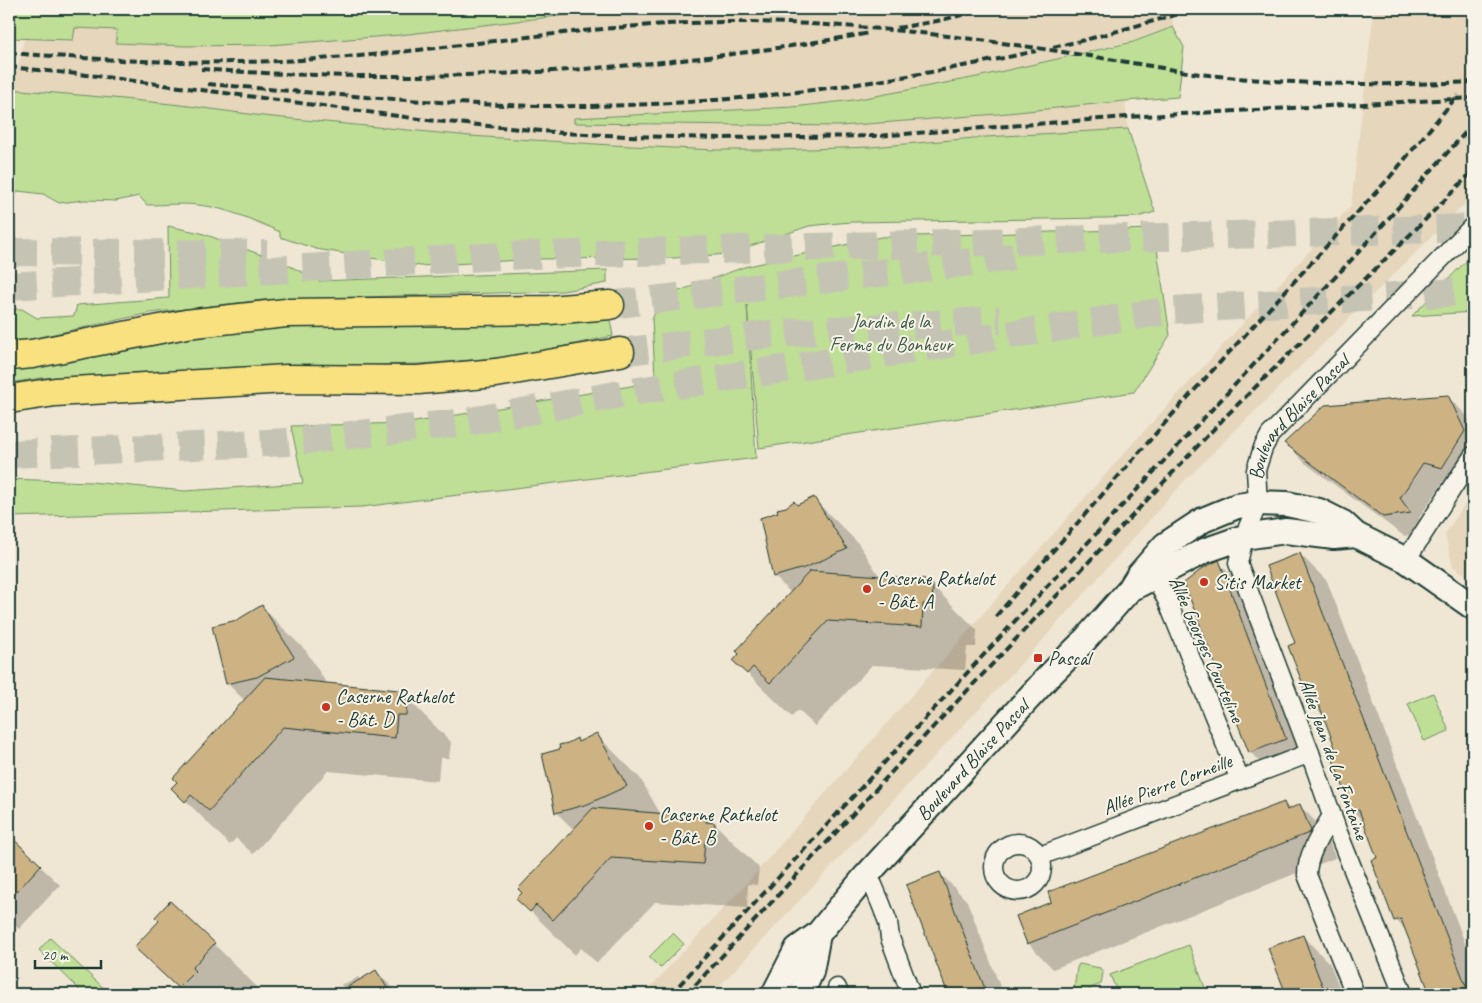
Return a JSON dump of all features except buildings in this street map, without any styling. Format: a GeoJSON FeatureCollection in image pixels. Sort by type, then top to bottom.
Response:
{"type":"FeatureCollection","features":[{"type":"Feature","properties":{"kind":"highway"},"geometry":{"type":"LineString","coordinates":[[9,356],[32,354],[186,324],[286,313],[549,310],[610,305]]}},
{"type":"Feature","properties":{"kind":"highway"},"geometry":{"type":"LineString","coordinates":[[9,399],[55,392],[287,379],[418,380],[496,373],[620,352]]}},
{"type":"Feature","properties":{"kind":"street","name":"Boulevard Blaise Pascal"},"geometry":{"type":"LineString","coordinates":[[774,994],[797,949],[818,934],[865,877],[1042,684],[1141,580],[1166,545],[1203,520],[1237,506],[1258,503],[1256,470],[1263,448],[1270,435],[1473,226]]}},
{"type":"Feature","properties":{"kind":"street"},"geometry":{"type":"LineString","coordinates":[[1406,560],[1473,456]]}},
{"type":"Feature","properties":{"kind":"street"},"geometry":{"type":"LineString","coordinates":[[1258,503],[1288,504],[1319,511],[1343,523],[1356,535],[1406,560],[1473,607]]}},
{"type":"Feature","properties":{"kind":"street","name":"Allée Jean de La Fontaine"},"geometry":{"type":"LineString","coordinates":[[1258,503],[1244,537],[1238,563],[1332,816],[1404,994]]}},
{"type":"Feature","properties":{"kind":"street","name":"Boulevard Blaise Pascal"},"geometry":{"type":"LineString","coordinates":[[1141,580],[1204,550],[1244,537],[1286,531],[1334,537],[1356,535]]}},
{"type":"Feature","properties":{"kind":"street","name":"Allée Georges Courteline"},"geometry":{"type":"LineString","coordinates":[[1141,580],[1167,600],[1240,780]]}},
{"type":"Feature","properties":{"kind":"street","name":"Allée Pierre Corneille"},"geometry":{"type":"LineString","coordinates":[[1040,856],[1310,753]]}},
{"type":"Feature","properties":{"kind":"street"},"geometry":{"type":"LineString","coordinates":[[1332,816],[1317,842],[1307,865],[1307,876],[1355,994]]}},
{"type":"Feature","properties":{"kind":"street"},"geometry":{"type":"LineString","coordinates":[[865,877],[873,886],[881,904],[888,922],[890,938],[911,994]]}},
{"type":"Feature","properties":{"kind":"street","name":"Boulevard Blaise Pascal"},"geometry":{"type":"LineString","coordinates":[[801,994],[810,972],[818,934]]}},
{"type":"Feature","properties":{"kind":"shaded area"},"geometry":{"type":"Polygon","coordinates":[[[617,9],[886,9],[913,11],[922,9],[1172,9],[1173,27],[1133,41],[977,77],[854,100],[793,107],[574,118],[574,123],[840,126],[998,114],[1125,101],[1128,129],[986,137],[871,147],[715,150],[470,136],[13,89],[24,39],[73,40],[74,28],[117,30],[116,43],[185,46],[269,45],[400,35],[617,9]]]}},
{"type":"Feature","properties":{"kind":"shaded area"},"geometry":{"type":"Polygon","coordinates":[[[1374,9],[1473,9],[1473,196],[1187,478],[1030,654],[712,994],[644,994],[746,884],[1126,451],[1351,206],[1374,9]]]}},
{"type":"Feature","properties":{"kind":"shaded area"},"geometry":{"type":"Polygon","coordinates":[[[1473,492],[1473,579],[1453,567],[1445,534],[1473,492]]]}},
{"type":"Feature","properties":{"kind":"green space"},"geometry":{"type":"Polygon","coordinates":[[[9,9],[617,9],[400,35],[269,45],[185,46],[116,43],[117,30],[75,28],[73,40],[9,38],[9,9]]]}},
{"type":"Feature","properties":{"kind":"green space"},"geometry":{"type":"Polygon","coordinates":[[[1173,27],[1184,47],[1178,97],[998,114],[840,126],[574,123],[574,118],[793,107],[854,100],[977,77],[1133,42],[1173,27]]]}},
{"type":"Feature","properties":{"kind":"green space"},"geometry":{"type":"Polygon","coordinates":[[[9,89],[113,98],[263,116],[470,136],[715,150],[871,147],[986,137],[1128,129],[1155,212],[1137,217],[852,222],[809,226],[727,254],[674,258],[537,259],[420,266],[316,249],[280,237],[280,232],[250,219],[208,206],[185,204],[147,205],[139,196],[116,201],[84,200],[59,203],[43,194],[18,191],[13,201],[9,200],[9,89]]]}},
{"type":"Feature","properties":{"kind":"green space"},"geometry":{"type":"Polygon","coordinates":[[[168,226],[201,233],[284,263],[319,281],[607,270],[607,283],[563,291],[262,300],[150,313],[22,341],[9,342],[9,309],[22,309],[37,318],[74,316],[77,305],[169,298],[168,226]]]}},
{"type":"Feature","properties":{"kind":"green space","name":"Jardin de la Ferme du Bonheur"},"geometry":{"type":"Polygon","coordinates":[[[1154,229],[1170,335],[1134,392],[759,448],[747,305],[756,458],[362,507],[9,517],[9,479],[91,482],[185,491],[303,483],[291,426],[409,423],[637,385],[655,377],[652,319],[663,297],[744,267],[881,237],[1154,229]]]}},
{"type":"Feature","properties":{"kind":"green space"},"geometry":{"type":"Polygon","coordinates":[[[1473,254],[1473,312],[1412,316],[1473,254]]]}},
{"type":"Feature","properties":{"kind":"green space"},"geometry":{"type":"Polygon","coordinates":[[[609,314],[613,336],[511,357],[419,364],[235,369],[41,378],[9,383],[9,369],[73,361],[224,332],[286,326],[609,314]]]}},
{"type":"Feature","properties":{"kind":"green space"},"geometry":{"type":"Polygon","coordinates":[[[1433,693],[1449,731],[1424,741],[1408,704],[1433,693]]]}},
{"type":"Feature","properties":{"kind":"green space"},"geometry":{"type":"Polygon","coordinates":[[[673,933],[684,944],[660,968],[649,957],[673,933]]]}},
{"type":"Feature","properties":{"kind":"green space"},"geometry":{"type":"Polygon","coordinates":[[[50,938],[110,994],[75,994],[79,989],[39,950],[50,938]]]}},
{"type":"Feature","properties":{"kind":"green space"},"geometry":{"type":"Polygon","coordinates":[[[1189,945],[1207,993],[1118,994],[1110,975],[1189,945]]]}},
{"type":"Feature","properties":{"kind":"green space"},"geometry":{"type":"Polygon","coordinates":[[[1079,964],[1100,968],[1103,973],[1101,984],[1091,988],[1086,994],[1079,994],[1074,989],[1079,964]]]}},
{"type":"Feature","properties":{"kind":"tunnel"},"geometry":{"type":"LineString","coordinates":[[9,286],[501,256],[1473,228]]}},
{"type":"Feature","properties":{"kind":"tunnel"},"geometry":{"type":"LineString","coordinates":[[9,252],[267,254]]}},
{"type":"Feature","properties":{"kind":"tunnel"},"geometry":{"type":"LineString","coordinates":[[610,305],[1013,257]]}},
{"type":"Feature","properties":{"kind":"tunnel"},"geometry":{"type":"LineString","coordinates":[[9,454],[288,442],[466,422],[638,391],[1173,310],[1473,291]]}},
{"type":"Feature","properties":{"kind":"tunnel"},"geometry":{"type":"LineString","coordinates":[[620,352],[772,334],[1000,320]]}},
{"type":"Feature","properties":{"kind":"railway"},"geometry":{"type":"LineString","coordinates":[[897,28],[987,9]]}},
{"type":"Feature","properties":{"kind":"railway"},"geometry":{"type":"LineString","coordinates":[[1053,47],[1197,9]]}},
{"type":"Feature","properties":{"kind":"railway"},"geometry":{"type":"LineString","coordinates":[[9,53],[157,61],[298,60],[370,55],[652,25],[746,22],[828,25],[911,32],[1036,48],[1234,78],[1336,84],[1473,82]]}},
{"type":"Feature","properties":{"kind":"railway"},"geometry":{"type":"LineString","coordinates":[[201,69],[369,76],[537,72],[704,57],[870,33]]}},
{"type":"Feature","properties":{"kind":"railway"},"geometry":{"type":"LineString","coordinates":[[208,84],[458,103],[604,106],[728,99],[790,93],[913,75],[1036,51]]}},
{"type":"Feature","properties":{"kind":"railway"},"geometry":{"type":"LineString","coordinates":[[9,67],[97,76],[435,121],[563,133],[720,138],[877,136],[1127,117],[1473,98]]}},
{"type":"Feature","properties":{"kind":"railway"},"geometry":{"type":"LineString","coordinates":[[996,616],[1179,407],[1390,177],[1458,95]]}},
{"type":"Feature","properties":{"kind":"railway"},"geometry":{"type":"LineString","coordinates":[[671,994],[1354,257],[1473,124]]}},
{"type":"Feature","properties":{"kind":"railway"},"geometry":{"type":"LineString","coordinates":[[687,994],[934,726],[1226,416],[1473,171]]}},
{"type":"Feature","properties":{"kind":"place","name":"Sitis Market"},"geometry":{"type":"Point","coordinates":[1204,582]}},
{"type":"Feature","properties":{"kind":"place","name":"Caserne Rathelot - Bât. A"},"geometry":{"type":"Point","coordinates":[867,589]}},
{"type":"Feature","properties":{"kind":"place","name":"Pascal"},"geometry":{"type":"Point","coordinates":[1038,658]}},
{"type":"Feature","properties":{"kind":"place","name":"Caserne Rathelot - Bât. D"},"geometry":{"type":"Point","coordinates":[326,707]}},
{"type":"Feature","properties":{"kind":"place","name":"Caserne Rathelot - Bât. B"},"geometry":{"type":"Point","coordinates":[649,826]}}]}
